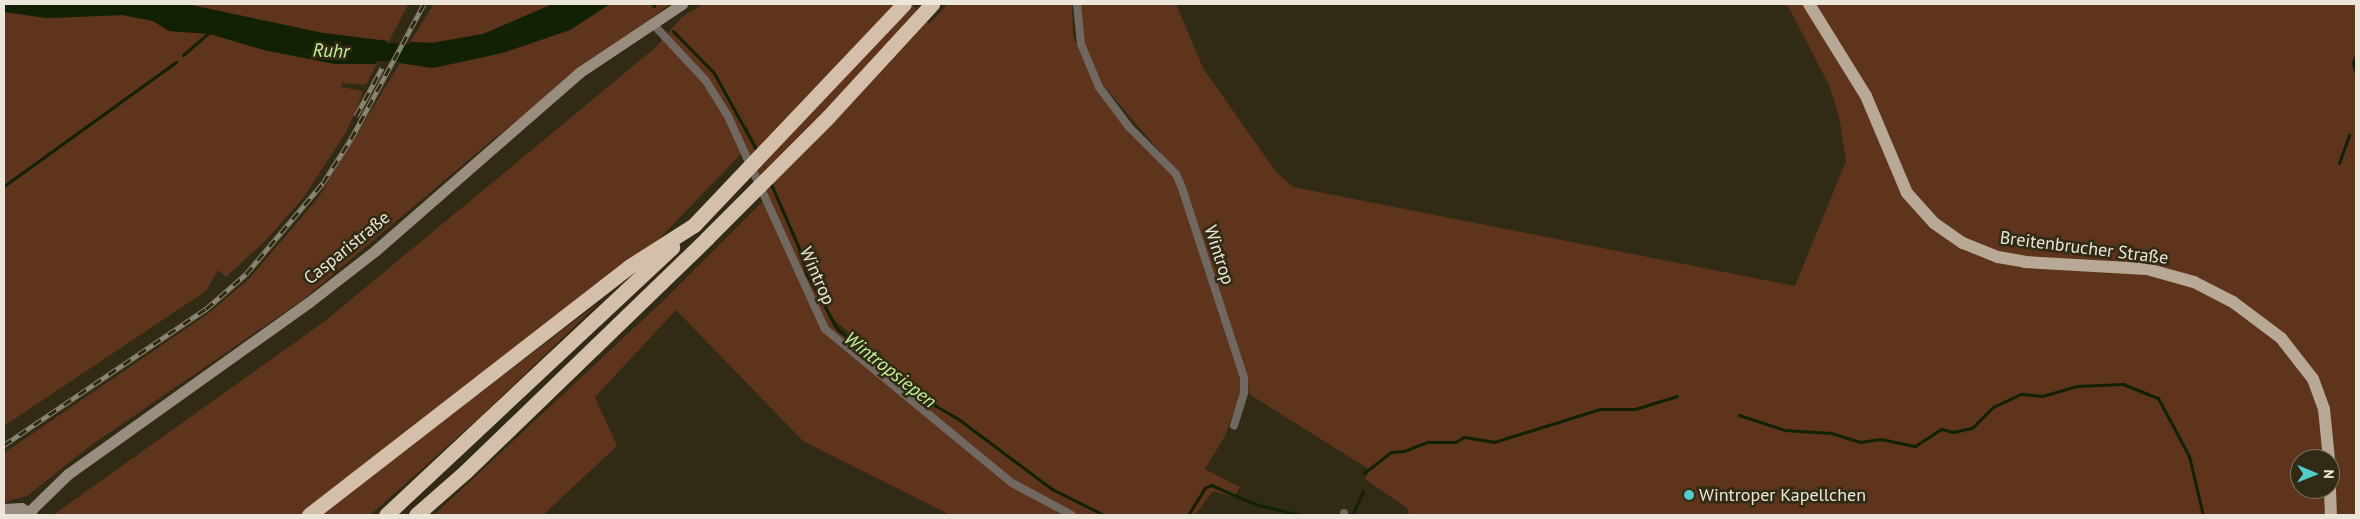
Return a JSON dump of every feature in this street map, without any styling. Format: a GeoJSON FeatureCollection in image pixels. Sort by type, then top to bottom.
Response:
{"type":"FeatureCollection","features":[{"type":"Feature","properties":{"kind":"highway"},"geometry":{"type":"LineString","coordinates":[[386,515],[599,318],[694,225],[904,4]]}},
{"type":"Feature","properties":{"kind":"highway"},"geometry":{"type":"LineString","coordinates":[[416,515],[472,465],[707,238],[828,117],[932,4]]}},
{"type":"Feature","properties":{"kind":"highway"},"geometry":{"type":"LineString","coordinates":[[309,515],[630,266],[694,225]]}},
{"type":"Feature","properties":{"kind":"main road","name":"Casparistraße"},"geometry":{"type":"LineString","coordinates":[[30,514],[68,474],[308,303],[376,250],[554,93],[652,23],[682,4]]}},
{"type":"Feature","properties":{"kind":"main road","name":"Breitenbrucher Straße"},"geometry":{"type":"LineString","coordinates":[[1809,4],[1866,96],[1907,193],[1934,223],[1963,243],[1998,257],[2025,262],[2147,268],[2194,282],[2233,302],[2281,338],[2313,379],[2324,409],[2328,449]]}},
{"type":"Feature","properties":{"kind":"main road"},"geometry":{"type":"LineString","coordinates":[[2330,499],[2330,515]]}},
{"type":"Feature","properties":{"kind":"main road"},"geometry":{"type":"LineString","coordinates":[[4,509],[12,506],[30,514]]}},
{"type":"Feature","properties":{"kind":"street","name":"Wintrop"},"geometry":{"type":"LineString","coordinates":[[1077,4],[1081,44],[1099,87],[1130,127],[1176,174],[1182,188],[1244,378],[1244,393],[1234,425]]}},
{"type":"Feature","properties":{"kind":"street","name":"Wintrop"},"geometry":{"type":"LineString","coordinates":[[652,23],[706,81],[727,114],[825,329],[1012,483],[1072,515]]}},
{"type":"Feature","properties":{"kind":"shaded area"},"geometry":{"type":"Polygon","coordinates":[[[186,4],[408,5],[366,85],[343,83],[341,87],[363,91],[345,134],[303,198],[267,239],[226,277],[218,270],[206,291],[4,426],[4,12],[47,18],[123,15],[153,21],[169,31],[210,34],[264,50],[335,64],[376,64],[387,41],[323,33],[186,4]]]}},
{"type":"Feature","properties":{"kind":"shaded area"},"geometry":{"type":"Polygon","coordinates":[[[434,4],[553,4],[483,34],[432,43],[410,42],[434,4]]]}},
{"type":"Feature","properties":{"kind":"shaded area"},"geometry":{"type":"Polygon","coordinates":[[[610,4],[670,4],[497,136],[304,299],[90,446],[27,496],[4,502],[4,453],[209,313],[249,279],[318,198],[400,63],[433,68],[502,53],[570,30],[610,4]]]}},
{"type":"Feature","properties":{"kind":"shaded area"},"geometry":{"type":"Polygon","coordinates":[[[703,4],[912,4],[929,24],[948,4],[1072,4],[1073,36],[1095,87],[1175,177],[1240,378],[1241,393],[1225,436],[1205,469],[1240,487],[1234,497],[1213,491],[1195,515],[950,515],[803,441],[676,310],[595,397],[617,446],[543,515],[434,515],[665,299],[763,201],[741,154],[659,239],[301,515],[53,515],[325,321],[655,48],[681,18],[703,4]],[[731,90],[833,327],[873,353],[832,318],[731,90]]]}},
{"type":"Feature","properties":{"kind":"shaded area"},"geometry":{"type":"Polygon","coordinates":[[[1081,4],[1176,4],[1203,68],[1276,172],[1293,187],[1795,286],[1846,161],[1839,116],[1829,85],[1787,4],[2356,4],[2356,515],[1409,515],[1407,508],[1365,479],[1370,470],[1249,394],[1247,376],[1179,174],[1102,84],[1082,42],[1081,4]]]}},
{"type":"Feature","properties":{"kind":"shaded area"},"geometry":{"type":"Polygon","coordinates":[[[601,301],[478,419],[370,515],[319,515],[601,301]]]}},
{"type":"Feature","properties":{"kind":"water"},"geometry":{"type":"Polygon","coordinates":[[[4,4],[186,4],[323,33],[388,41],[376,64],[335,64],[264,50],[210,34],[169,31],[153,21],[123,15],[47,18],[4,12],[4,4]]]}},
{"type":"Feature","properties":{"kind":"water"},"geometry":{"type":"Polygon","coordinates":[[[553,4],[610,4],[570,30],[502,53],[433,68],[400,63],[410,42],[432,43],[483,34],[553,4]]]}},
{"type":"Feature","properties":{"kind":"waterway","name":"Wintropsiepen"},"geometry":{"type":"LineString","coordinates":[[673,31],[714,73],[757,151]]}},
{"type":"Feature","properties":{"kind":"waterway"},"geometry":{"type":"LineString","coordinates":[[183,55],[209,32]]}},
{"type":"Feature","properties":{"kind":"waterway","name":"Ruhr"},"geometry":{"type":"LineString","coordinates":[[358,51],[429,54]]}},
{"type":"Feature","properties":{"kind":"waterway"},"geometry":{"type":"LineString","coordinates":[[2356,55],[2353,63],[2356,74]]}},
{"type":"Feature","properties":{"kind":"waterway"},"geometry":{"type":"LineString","coordinates":[[4,186],[176,62]]}},
{"type":"Feature","properties":{"kind":"waterway"},"geometry":{"type":"LineString","coordinates":[[2339,163],[2349,135]]}},
{"type":"Feature","properties":{"kind":"waterway","name":"Wintropsiepen"},"geometry":{"type":"LineString","coordinates":[[770,182],[798,246],[807,275],[838,330],[936,406],[957,418],[1052,489],[1104,515]]}},
{"type":"Feature","properties":{"kind":"waterway"},"geometry":{"type":"LineString","coordinates":[[1739,415],[1785,430],[1831,433],[1860,442],[1881,439],[1915,446],[1941,429],[1953,432],[1972,428],[1993,407],[2021,394],[2042,396],[2077,386],[2123,384],[2158,398],[2189,456],[2203,515]]}},
{"type":"Feature","properties":{"kind":"waterway"},"geometry":{"type":"LineString","coordinates":[[1364,473],[1391,452],[1404,451],[1428,442],[1455,442],[1464,437],[1494,442],[1600,409],[1635,409],[1677,396]]}},
{"type":"Feature","properties":{"kind":"waterway","name":"Wintropsiepen"},"geometry":{"type":"LineString","coordinates":[[1188,515],[1205,488],[1211,485],[1255,504],[1300,515]]}},
{"type":"Feature","properties":{"kind":"waterway"},"geometry":{"type":"LineString","coordinates":[[1352,515],[1363,491]]}},
{"type":"Feature","properties":{"kind":"railway"},"geometry":{"type":"LineString","coordinates":[[4,445],[206,309],[246,274],[323,183],[351,139],[424,4]]}},
{"type":"Feature","properties":{"kind":"railway"},"geometry":{"type":"LineString","coordinates":[[356,116],[382,68]]}},
{"type":"Feature","properties":{"kind":"place","name":"Wintroper Kapellchen"},"geometry":{"type":"Point","coordinates":[1689,495]}}]}
